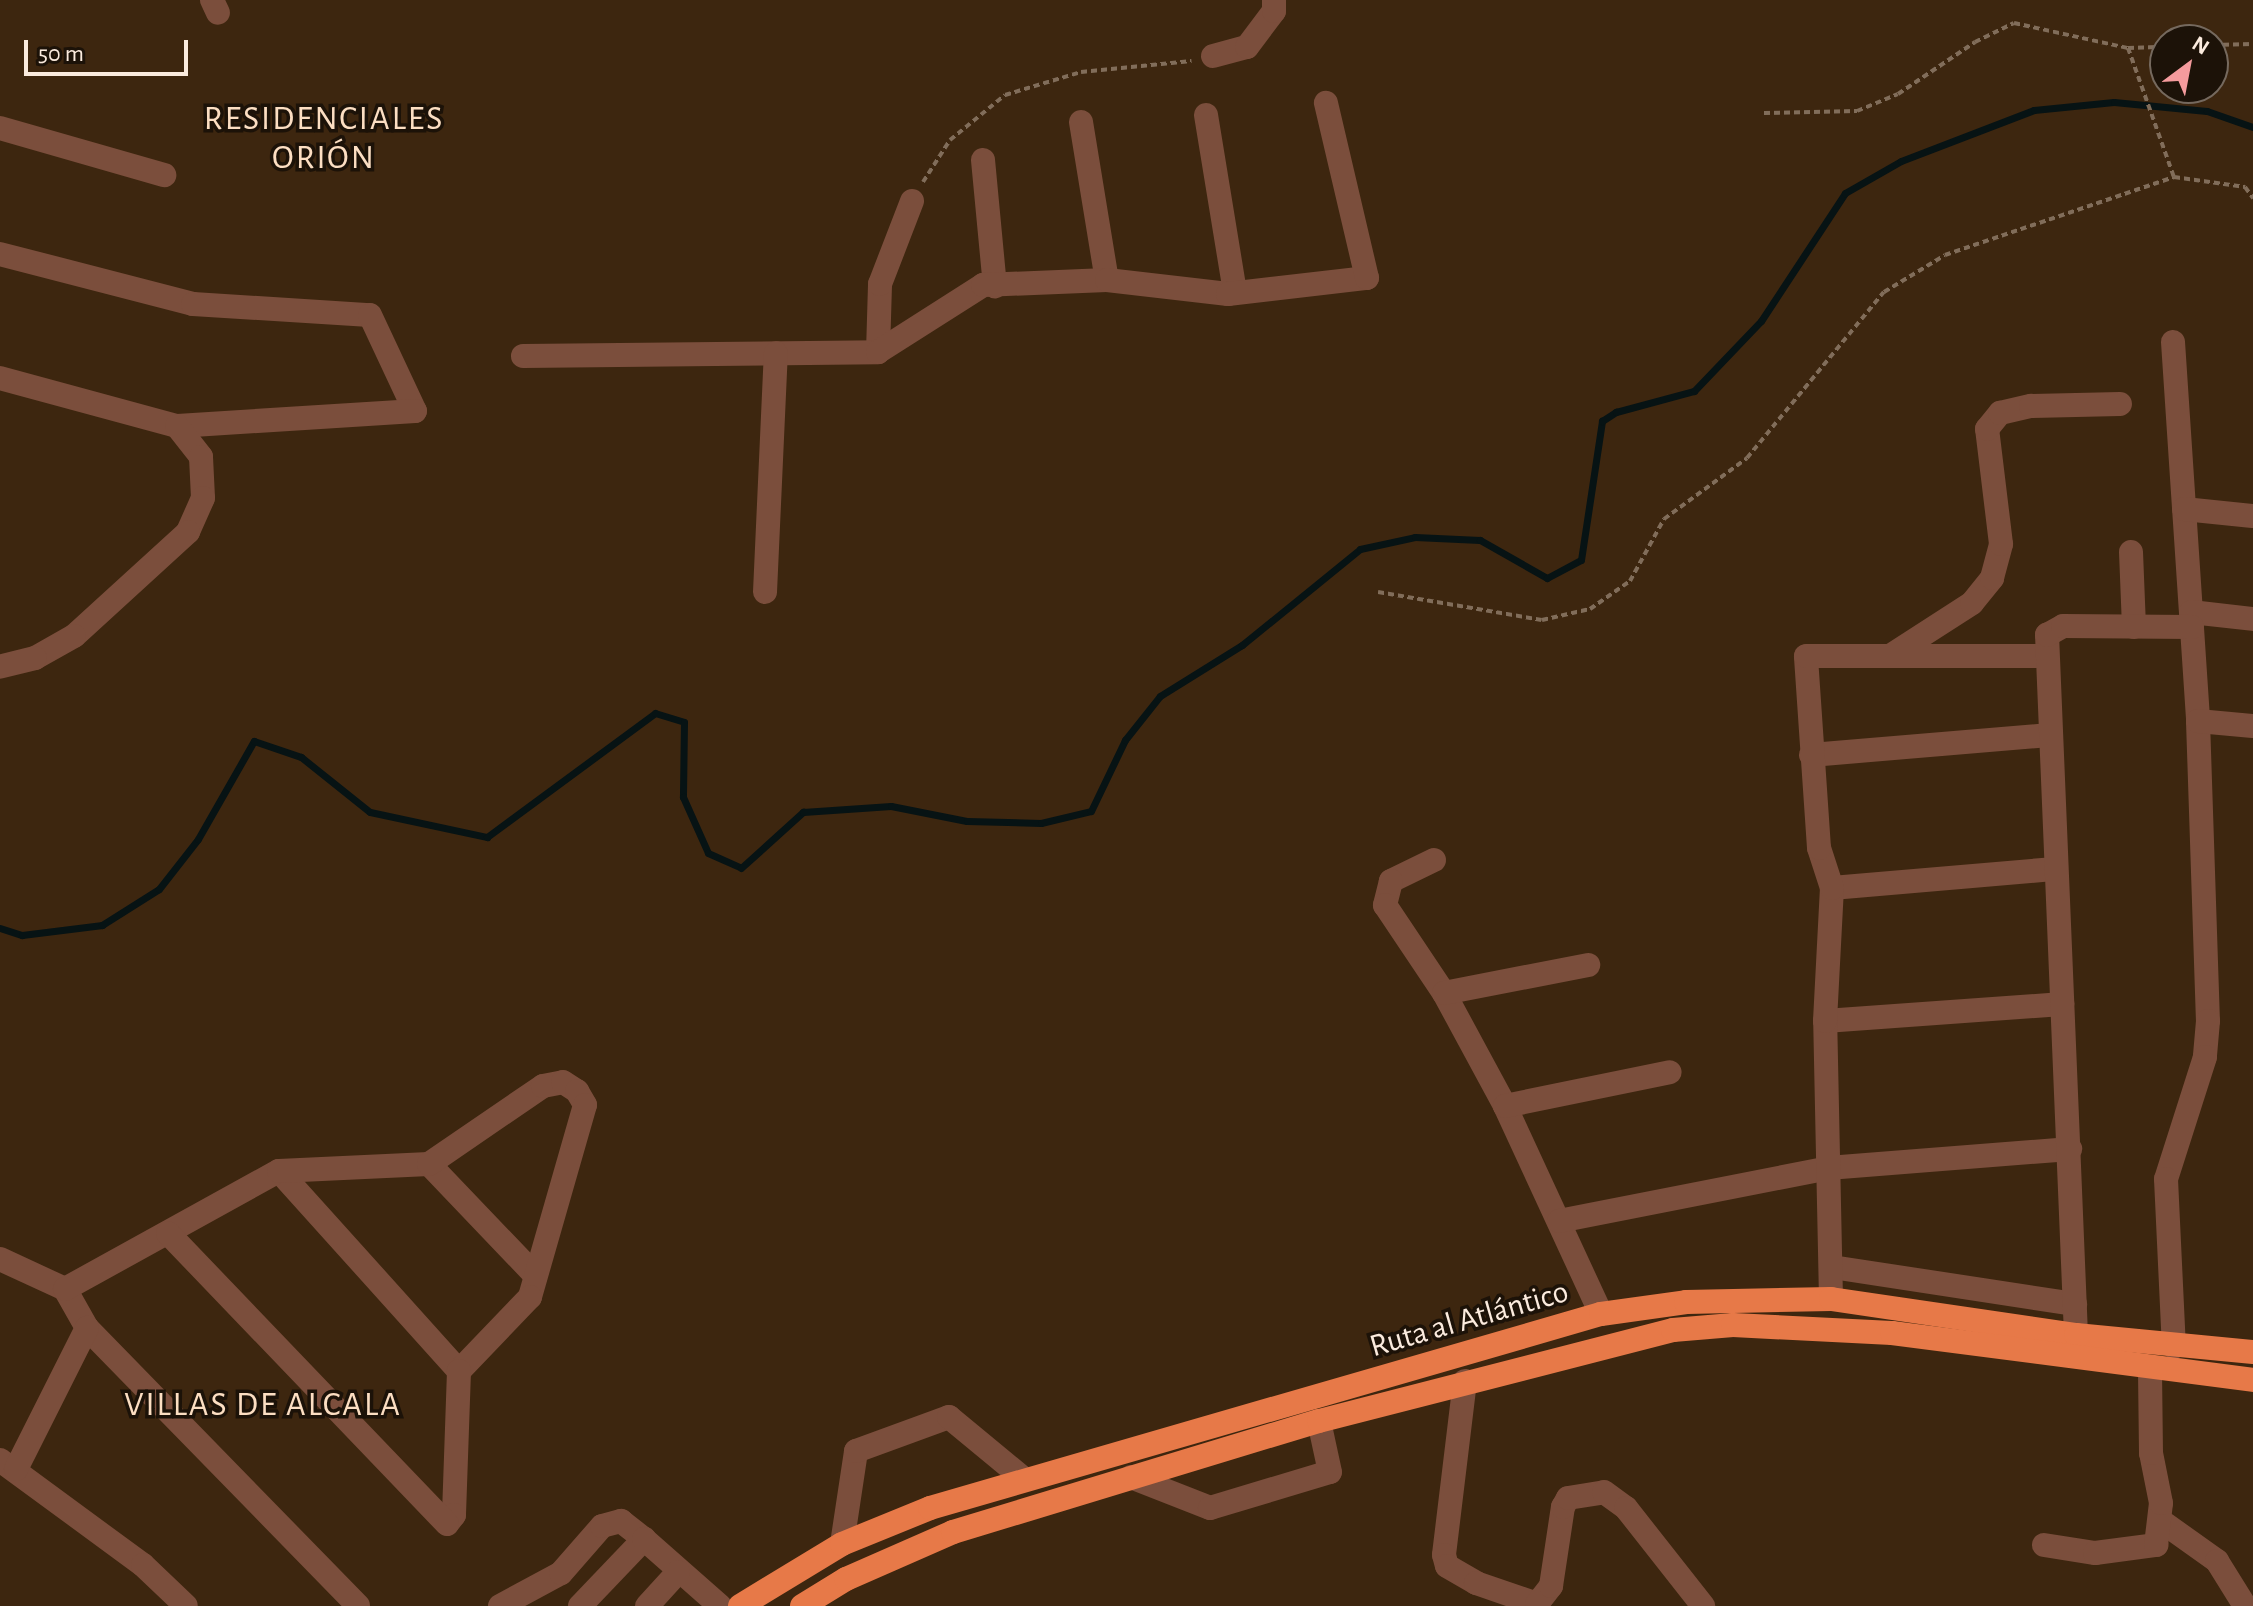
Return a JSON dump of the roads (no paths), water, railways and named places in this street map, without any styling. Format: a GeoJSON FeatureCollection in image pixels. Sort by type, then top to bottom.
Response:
{"type":"FeatureCollection","features":[{"type":"Feature","properties":{"kind":"highway","name":"Ruta al Atlántico"},"geometry":{"type":"LineString","coordinates":[[740,1606],[842,1544],[930,1508],[1601,1314],[1686,1302],[1831,1299],[2076,1335],[2174,1347],[2253,1352]]}},
{"type":"Feature","properties":{"kind":"highway","name":"Ruta al Atlántico"},"geometry":{"type":"LineString","coordinates":[[802,1606],[846,1579],[953,1532],[1319,1421],[1673,1330],[1733,1325],[1892,1333],[2150,1370],[2253,1380]]}},
{"type":"Feature","properties":{"kind":"street"},"geometry":{"type":"LineString","coordinates":[[1213,56],[1247,47],[1274,11],[1274,0]]}},
{"type":"Feature","properties":{"kind":"street"},"geometry":{"type":"LineString","coordinates":[[523,356],[878,352],[983,285],[1107,280],[1235,293],[1367,278],[1326,103]]}},
{"type":"Feature","properties":{"kind":"street"},"geometry":{"type":"LineString","coordinates":[[1206,115],[1235,293]]}},
{"type":"Feature","properties":{"kind":"street"},"geometry":{"type":"LineString","coordinates":[[1081,122],[1107,280]]}},
{"type":"Feature","properties":{"kind":"street"},"geometry":{"type":"LineString","coordinates":[[0,128],[164,175]]}},
{"type":"Feature","properties":{"kind":"street"},"geometry":{"type":"LineString","coordinates":[[983,160],[995,286]]}},
{"type":"Feature","properties":{"kind":"street"},"geometry":{"type":"LineString","coordinates":[[878,352],[880,284],[912,201]]}},
{"type":"Feature","properties":{"kind":"street"},"geometry":{"type":"LineString","coordinates":[[0,254],[193,304],[370,315],[415,411],[177,426],[0,378]]}},
{"type":"Feature","properties":{"kind":"street"},"geometry":{"type":"LineString","coordinates":[[2173,342],[2198,721],[2208,1021],[2205,1057],[2166,1179],[2174,1347]]}},
{"type":"Feature","properties":{"kind":"street"},"geometry":{"type":"LineString","coordinates":[[765,592],[776,353]]}},
{"type":"Feature","properties":{"kind":"street"},"geometry":{"type":"LineString","coordinates":[[1893,654],[1972,603],[1992,578],[2001,544],[1987,429],[2000,413],[2031,406],[2120,404]]}},
{"type":"Feature","properties":{"kind":"street"},"geometry":{"type":"LineString","coordinates":[[0,667],[35,658],[74,636],[188,532],[203,498],[201,457],[177,426]]}},
{"type":"Feature","properties":{"kind":"street"},"geometry":{"type":"LineString","coordinates":[[2184,509],[2253,516]]}},
{"type":"Feature","properties":{"kind":"street"},"geometry":{"type":"LineString","coordinates":[[2131,552],[2134,627]]}},
{"type":"Feature","properties":{"kind":"street"},"geometry":{"type":"LineString","coordinates":[[2076,1335],[2070,1149],[2045,656],[2047,635],[2063,626],[2134,627],[2191,620],[2253,619]]}},
{"type":"Feature","properties":{"kind":"street"},"geometry":{"type":"LineString","coordinates":[[1831,1299],[1825,1021],[1832,888],[1819,848],[1806,656],[2045,656]]}},
{"type":"Feature","properties":{"kind":"street"},"geometry":{"type":"LineString","coordinates":[[2198,721],[2253,726]]}},
{"type":"Feature","properties":{"kind":"street"},"geometry":{"type":"LineString","coordinates":[[1811,755],[2049,735]]}},
{"type":"Feature","properties":{"kind":"street"},"geometry":{"type":"LineString","coordinates":[[1434,860],[1391,881],[1385,905],[1444,993],[1505,1106],[1601,1314]]}},
{"type":"Feature","properties":{"kind":"street"},"geometry":{"type":"LineString","coordinates":[[1832,888],[2055,869]]}},
{"type":"Feature","properties":{"kind":"street"},"geometry":{"type":"LineString","coordinates":[[1444,993],[1588,965]]}},
{"type":"Feature","properties":{"kind":"street"},"geometry":{"type":"LineString","coordinates":[[1825,1021],[2062,1004]]}},
{"type":"Feature","properties":{"kind":"street"},"geometry":{"type":"LineString","coordinates":[[1505,1106],[1670,1072]]}},
{"type":"Feature","properties":{"kind":"street"},"geometry":{"type":"LineString","coordinates":[[65,1289],[279,1171],[429,1164],[543,1086],[563,1082],[577,1091],[585,1105],[535,1275],[521,1310],[459,1371],[454,1515],[447,1524],[168,1233]]}},
{"type":"Feature","properties":{"kind":"street"},"geometry":{"type":"LineString","coordinates":[[1559,1221],[1828,1168],[2070,1149]]}},
{"type":"Feature","properties":{"kind":"street"},"geometry":{"type":"LineString","coordinates":[[429,1164],[535,1275]]}},
{"type":"Feature","properties":{"kind":"street"},"geometry":{"type":"LineString","coordinates":[[279,1171],[459,1371]]}},
{"type":"Feature","properties":{"kind":"street"},"geometry":{"type":"LineString","coordinates":[[0,1259],[65,1289],[87,1328],[358,1606]]}},
{"type":"Feature","properties":{"kind":"street"},"geometry":{"type":"LineString","coordinates":[[1832,1267],[2075,1304]]}},
{"type":"Feature","properties":{"kind":"street"},"geometry":{"type":"LineString","coordinates":[[87,1328],[8,1465],[161,1579],[186,1606]]}},
{"type":"Feature","properties":{"kind":"street"},"geometry":{"type":"LineString","coordinates":[[2044,1545],[2095,1553],[2156,1545],[2161,1521],[2151,1453],[2150,1370]]}},
{"type":"Feature","properties":{"kind":"street"},"geometry":{"type":"LineString","coordinates":[[1465,1381],[1444,1555],[1447,1566],[1474,1594],[1529,1604],[1546,1599],[1563,1507],[1568,1498],[1604,1492],[1626,1508],[1703,1606]]}},
{"type":"Feature","properties":{"kind":"street"},"geometry":{"type":"LineString","coordinates":[[842,1544],[856,1451],[949,1417],[1024,1479]]}},
{"type":"Feature","properties":{"kind":"street"},"geometry":{"type":"LineString","coordinates":[[1131,1477],[1210,1508],[1225,1504],[1330,1472],[1319,1421]]}},
{"type":"Feature","properties":{"kind":"street"},"geometry":{"type":"LineString","coordinates":[[500,1606],[561,1573],[602,1526],[621,1521],[720,1606]]}},
{"type":"Feature","properties":{"kind":"street"},"geometry":{"type":"LineString","coordinates":[[2161,1521],[2217,1561],[2245,1606]]}},
{"type":"Feature","properties":{"kind":"street"},"geometry":{"type":"LineString","coordinates":[[580,1606],[644,1539]]}},
{"type":"Feature","properties":{"kind":"street"},"geometry":{"type":"LineString","coordinates":[[647,1606],[678,1572]]}},
{"type":"Feature","properties":{"kind":"waterway"},"geometry":{"type":"LineString","coordinates":[[0,928],[22,935],[102,925],[159,889],[198,839],[254,741],[301,757],[370,812],[487,837],[655,713],[684,722],[683,797],[708,853],[741,868],[803,812],[891,806],[967,821],[1041,823],[1091,811],[1125,740],[1160,696],[1242,645],[1360,549],[1415,537],[1480,540],[1547,578],[1581,560],[1602,421],[1616,412],[1694,391],[1761,321],[1845,193],[1901,161],[2034,110],[2114,102],[2207,111],[2253,127]]}},
{"type":"Feature","properties":{"kind":"district","name":"RESIDENCIALES ORIÓN"},"geometry":{"type":"Point","coordinates":[324,138]}},
{"type":"Feature","properties":{"kind":"district","name":"VILLAS DE ALCALA"},"geometry":{"type":"Point","coordinates":[263,1406]}}]}
